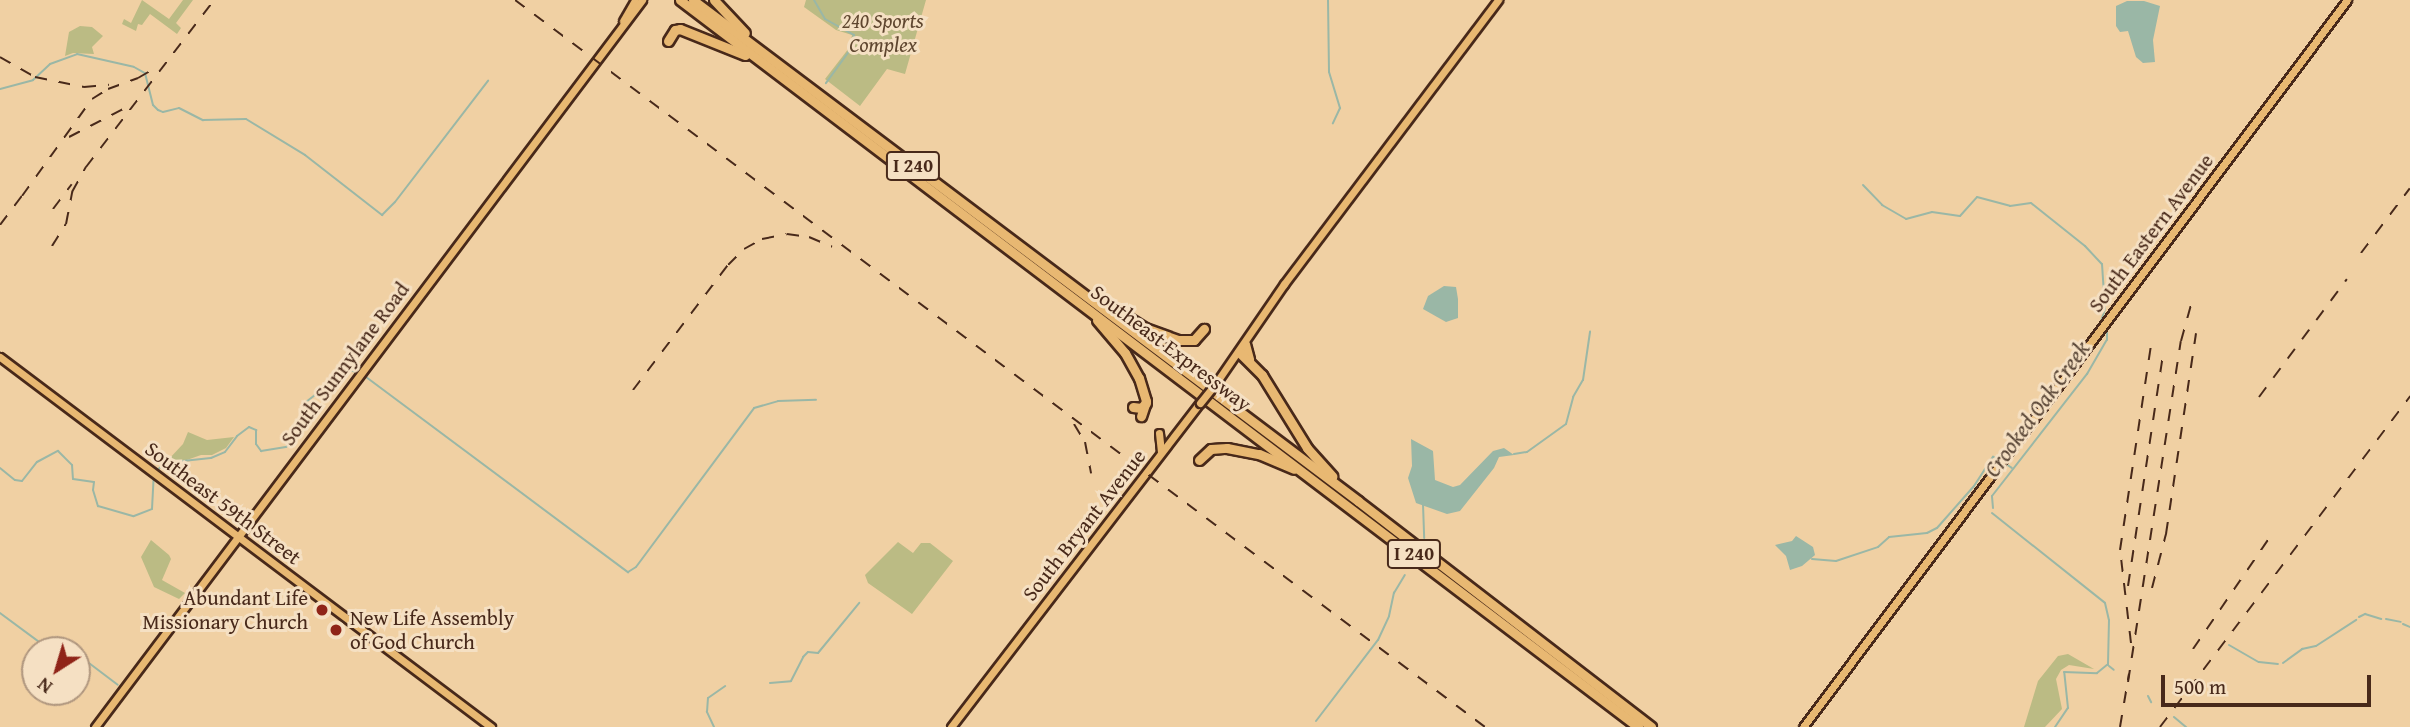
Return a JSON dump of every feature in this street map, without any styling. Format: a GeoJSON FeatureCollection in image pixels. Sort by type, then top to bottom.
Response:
{"type":"FeatureCollection","features":[{"type":"Feature","properties":{"kind":"highway","name":"Southeast Expressway"},"geometry":{"type":"LineString","coordinates":[[680,0],[1337,495],[1615,709],[1653,727]]}},
{"type":"Feature","properties":{"kind":"highway","name":"Southeast Expressway"},"geometry":{"type":"LineString","coordinates":[[693,0],[1358,502],[1638,722]]}},
{"type":"Feature","properties":{"kind":"highway"},"geometry":{"type":"LineString","coordinates":[[714,0],[771,59]]}},
{"type":"Feature","properties":{"kind":"highway"},"geometry":{"type":"LineString","coordinates":[[668,41],[676,29],[687,30],[740,52],[802,92]]}},
{"type":"Feature","properties":{"kind":"highway"},"geometry":{"type":"LineString","coordinates":[[1055,273],[1135,323],[1165,336],[1189,341],[1198,337],[1204,329]]}},
{"type":"Feature","properties":{"kind":"highway"},"geometry":{"type":"LineString","coordinates":[[1073,297],[1125,353],[1139,378],[1146,403],[1141,416]]}},
{"type":"Feature","properties":{"kind":"highway"},"geometry":{"type":"LineString","coordinates":[[1242,348],[1312,455],[1358,502]]}},
{"type":"Feature","properties":{"kind":"highway"},"geometry":{"type":"LineString","coordinates":[[1133,407],[1141,408],[1146,403]]}},
{"type":"Feature","properties":{"kind":"highway"},"geometry":{"type":"LineString","coordinates":[[1199,460],[1215,448],[1268,457],[1337,495]]}},
{"type":"Feature","properties":{"kind":"highway"},"geometry":{"type":"LineString","coordinates":[[1207,452],[1209,464]]}},
{"type":"Feature","properties":{"kind":"highway"},"geometry":{"type":"LineString","coordinates":[[1615,709],[1632,727]]}},
{"type":"Feature","properties":{"kind":"main road","name":"South Sunnylane Road"},"geometry":{"type":"LineString","coordinates":[[623,22],[635,0]]}},
{"type":"Feature","properties":{"kind":"main road","name":"South Sunnylane Road"},"geometry":{"type":"LineString","coordinates":[[95,727],[642,0]]}},
{"type":"Feature","properties":{"kind":"main road","name":"South Bryant Avenue"},"geometry":{"type":"LineString","coordinates":[[951,727],[1116,509],[1242,348],[1250,342],[1365,180],[1501,0]]}},
{"type":"Feature","properties":{"kind":"main road","name":"South Eastern Avenue"},"geometry":{"type":"LineString","coordinates":[[1802,727],[2347,0]]}},
{"type":"Feature","properties":{"kind":"main road","name":"Southeast 59th Street"},"geometry":{"type":"LineString","coordinates":[[0,357],[491,727]]}},
{"type":"Feature","properties":{"kind":"main road"},"geometry":{"type":"LineString","coordinates":[[1159,433],[1162,442],[1160,456]]}},
{"type":"Feature","properties":{"kind":"green space"},"geometry":{"type":"Polygon","coordinates":[[[142,0],[169,19],[183,0],[193,0],[176,23],[181,28],[177,34],[150,14],[142,25],[138,24],[136,31],[122,24],[124,19],[131,23],[142,0]]]}},
{"type":"Feature","properties":{"kind":"green space","name":"240 Sports Complex"},"geometry":{"type":"Polygon","coordinates":[[[806,0],[926,0],[905,74],[887,69],[860,106],[825,79],[849,48],[852,35],[836,30],[804,7],[806,0]]]}},
{"type":"Feature","properties":{"kind":"green space"},"geometry":{"type":"Polygon","coordinates":[[[80,26],[92,27],[103,36],[92,47],[94,54],[73,53],[65,56],[69,32],[80,26]]]}},
{"type":"Feature","properties":{"kind":"green space"},"geometry":{"type":"Polygon","coordinates":[[[188,432],[207,440],[234,437],[226,448],[212,455],[201,455],[184,461],[168,460],[183,444],[188,432]]]}},
{"type":"Feature","properties":{"kind":"green space"},"geometry":{"type":"Polygon","coordinates":[[[151,540],[171,559],[162,580],[185,593],[179,599],[154,587],[141,557],[151,540]]]}},
{"type":"Feature","properties":{"kind":"green space"},"geometry":{"type":"Polygon","coordinates":[[[898,542],[913,553],[921,543],[930,543],[953,561],[912,614],[868,583],[865,575],[898,542]]]}},
{"type":"Feature","properties":{"kind":"green space"},"geometry":{"type":"Polygon","coordinates":[[[2068,654],[2094,669],[2069,665],[2061,670],[2056,679],[2062,709],[2045,727],[2024,727],[2038,681],[2058,656],[2068,654]]]}},
{"type":"Feature","properties":{"kind":"shaded area"},"geometry":{"type":"Polygon","coordinates":[[[2127,1],[2144,1],[2160,6],[2153,40],[2155,62],[2143,63],[2136,57],[2128,31],[2120,32],[2116,26],[2116,6],[2127,1]]]}},
{"type":"Feature","properties":{"kind":"shaded area"},"geometry":{"type":"Polygon","coordinates":[[[1444,286],[1456,287],[1458,299],[1458,318],[1446,322],[1423,309],[1428,296],[1444,286]]]}},
{"type":"Feature","properties":{"kind":"shaded area"},"geometry":{"type":"Polygon","coordinates":[[[1411,439],[1433,451],[1435,480],[1453,487],[1460,485],[1493,451],[1504,448],[1514,455],[1499,457],[1494,468],[1460,511],[1447,514],[1416,503],[1408,478],[1412,466],[1411,439]]]}},
{"type":"Feature","properties":{"kind":"shaded area"},"geometry":{"type":"Polygon","coordinates":[[[1796,536],[1813,547],[1815,555],[1802,566],[1790,570],[1786,556],[1775,545],[1792,541],[1796,536]]]}},
{"type":"Feature","properties":{"kind":"waterway"},"geometry":{"type":"LineString","coordinates":[[814,0],[825,19],[854,35],[850,50],[826,83]]}},
{"type":"Feature","properties":{"kind":"waterway"},"geometry":{"type":"LineString","coordinates":[[1328,0],[1329,72],[1340,108],[1333,123]]}},
{"type":"Feature","properties":{"kind":"waterway"},"geometry":{"type":"LineString","coordinates":[[0,89],[33,80],[50,64],[77,54],[134,67],[145,73],[153,105],[158,110],[163,112],[179,108],[203,120],[246,119],[305,155],[382,215],[395,202],[488,81]]}},
{"type":"Feature","properties":{"kind":"waterway","name":"Crooked Oak Creek"},"geometry":{"type":"LineString","coordinates":[[1863,185],[1882,205],[1906,219],[1932,212],[1960,216],[1977,197],[2010,206],[2031,203],[2085,246],[2102,264],[2105,309],[2100,324]]}},
{"type":"Feature","properties":{"kind":"waterway","name":"Crooked Oak Creek"},"geometry":{"type":"LineString","coordinates":[[1993,508],[1992,496],[2087,374],[2107,340],[2107,330]]}},
{"type":"Feature","properties":{"kind":"waterway"},"geometry":{"type":"LineString","coordinates":[[1514,454],[1527,452],[1566,424],[1573,397],[1583,380],[1590,332]]}},
{"type":"Feature","properties":{"kind":"waterway"},"geometry":{"type":"LineString","coordinates":[[157,471],[164,463],[211,458],[225,452],[237,436],[249,427],[256,430],[256,444],[261,451],[286,447],[295,439],[306,402],[329,384],[338,367],[357,372]]}},
{"type":"Feature","properties":{"kind":"waterway"},"geometry":{"type":"LineString","coordinates":[[362,374],[628,572],[636,567],[754,408],[778,401],[816,400]]}},
{"type":"Feature","properties":{"kind":"waterway"},"geometry":{"type":"LineString","coordinates":[[0,468],[15,480],[22,481],[37,462],[58,451],[72,465],[73,479],[94,482],[93,490],[98,506],[134,516],[152,509],[154,476]]}},
{"type":"Feature","properties":{"kind":"waterway"},"geometry":{"type":"LineString","coordinates":[[1812,559],[1836,561],[1878,547],[1889,537],[1927,533],[1937,528],[1974,486],[1993,457],[1998,458]]}},
{"type":"Feature","properties":{"kind":"waterway"},"geometry":{"type":"LineString","coordinates":[[2006,464],[2012,468]]}},
{"type":"Feature","properties":{"kind":"waterway"},"geometry":{"type":"LineString","coordinates":[[1423,504],[1424,538]]}},
{"type":"Feature","properties":{"kind":"waterway","name":"Crooked Oak Creek"},"geometry":{"type":"LineString","coordinates":[[1992,513],[2105,603],[2109,620],[2108,665]]}},
{"type":"Feature","properties":{"kind":"waterway"},"geometry":{"type":"LineString","coordinates":[[1316,721],[1378,640],[1389,616],[1394,593],[1405,575]]}},
{"type":"Feature","properties":{"kind":"waterway"},"geometry":{"type":"LineString","coordinates":[[770,683],[791,681],[803,657],[808,652],[818,653],[859,603]]}},
{"type":"Feature","properties":{"kind":"waterway"},"geometry":{"type":"LineString","coordinates":[[0,613],[31,636]]}},
{"type":"Feature","properties":{"kind":"waterway"},"geometry":{"type":"LineString","coordinates":[[2359,617],[2365,614],[2381,619]]}},
{"type":"Feature","properties":{"kind":"waterway"},"geometry":{"type":"LineString","coordinates":[[2386,619],[2401,622]]}},
{"type":"Feature","properties":{"kind":"waterway"},"geometry":{"type":"LineString","coordinates":[[2283,663],[2302,649],[2316,646],[2356,620]]}},
{"type":"Feature","properties":{"kind":"waterway"},"geometry":{"type":"LineString","coordinates":[[2403,624],[2410,627]]}},
{"type":"Feature","properties":{"kind":"waterway"},"geometry":{"type":"LineString","coordinates":[[2229,645],[2259,662],[2278,664]]}},
{"type":"Feature","properties":{"kind":"waterway"},"geometry":{"type":"LineString","coordinates":[[91,665],[118,685]]}},
{"type":"Feature","properties":{"kind":"waterway","name":"Crooked Oak Creek"},"geometry":{"type":"LineString","coordinates":[[2055,727],[2068,708],[2064,672],[2097,673],[2107,665]]}},
{"type":"Feature","properties":{"kind":"waterway"},"geometry":{"type":"LineString","coordinates":[[2109,666],[2114,670]]}},
{"type":"Feature","properties":{"kind":"waterway"},"geometry":{"type":"LineString","coordinates":[[714,727],[707,712],[708,698],[725,686]]}},
{"type":"Feature","properties":{"kind":"waterway"},"geometry":{"type":"LineString","coordinates":[[2148,696],[2151,702]]}},
{"type":"Feature","properties":{"kind":"waterway"},"geometry":{"type":"LineString","coordinates":[[2174,717],[2186,727]]}},
{"type":"Feature","properties":{"kind":"railway"},"geometry":{"type":"LineString","coordinates":[[52,246],[66,224],[72,192],[86,167],[214,0]]}},
{"type":"Feature","properties":{"kind":"railway"},"geometry":{"type":"LineString","coordinates":[[515,0],[1485,727]]}},
{"type":"Feature","properties":{"kind":"railway"},"geometry":{"type":"LineString","coordinates":[[0,57],[35,77],[84,87],[109,85]]}},
{"type":"Feature","properties":{"kind":"railway"},"geometry":{"type":"LineString","coordinates":[[22,196],[92,99],[157,67]]}},
{"type":"Feature","properties":{"kind":"railway"},"geometry":{"type":"LineString","coordinates":[[69,137],[127,107]]}},
{"type":"Feature","properties":{"kind":"railway"},"geometry":{"type":"LineString","coordinates":[[53,209],[72,184]]}},
{"type":"Feature","properties":{"kind":"railway"},"geometry":{"type":"LineString","coordinates":[[2361,253],[2410,188]]}},
{"type":"Feature","properties":{"kind":"railway"},"geometry":{"type":"LineString","coordinates":[[0,225],[27,189]]}},
{"type":"Feature","properties":{"kind":"railway"},"geometry":{"type":"LineString","coordinates":[[633,390],[728,265],[744,249],[762,239],[787,234],[809,237],[832,247]]}},
{"type":"Feature","properties":{"kind":"railway"},"geometry":{"type":"LineString","coordinates":[[2259,397],[2347,279]]}},
{"type":"Feature","properties":{"kind":"railway"},"geometry":{"type":"LineString","coordinates":[[2128,682],[2181,341],[2192,301]]}},
{"type":"Feature","properties":{"kind":"railway"},"geometry":{"type":"LineString","coordinates":[[2152,588],[2166,534],[2196,333]]}},
{"type":"Feature","properties":{"kind":"railway"},"geometry":{"type":"LineString","coordinates":[[2131,643],[2120,550],[2151,345]]}},
{"type":"Feature","properties":{"kind":"railway"},"geometry":{"type":"LineString","coordinates":[[2128,586],[2163,354]]}},
{"type":"Feature","properties":{"kind":"railway"},"geometry":{"type":"LineString","coordinates":[[2160,727],[2410,396]]}},
{"type":"Feature","properties":{"kind":"railway"},"geometry":{"type":"LineString","coordinates":[[1074,424],[1085,442],[1091,473]]}},
{"type":"Feature","properties":{"kind":"railway"},"geometry":{"type":"LineString","coordinates":[[2193,649],[2274,531]]}},
{"type":"Feature","properties":{"kind":"railway"},"geometry":{"type":"LineString","coordinates":[[2120,727],[2129,674]]}},
{"type":"Feature","properties":{"kind":"place","name":"Abundant Life Missionary Church"},"geometry":{"type":"Point","coordinates":[322,610]}},
{"type":"Feature","properties":{"kind":"place","name":"New Life Assembly of God Church"},"geometry":{"type":"Point","coordinates":[336,630]}}]}
